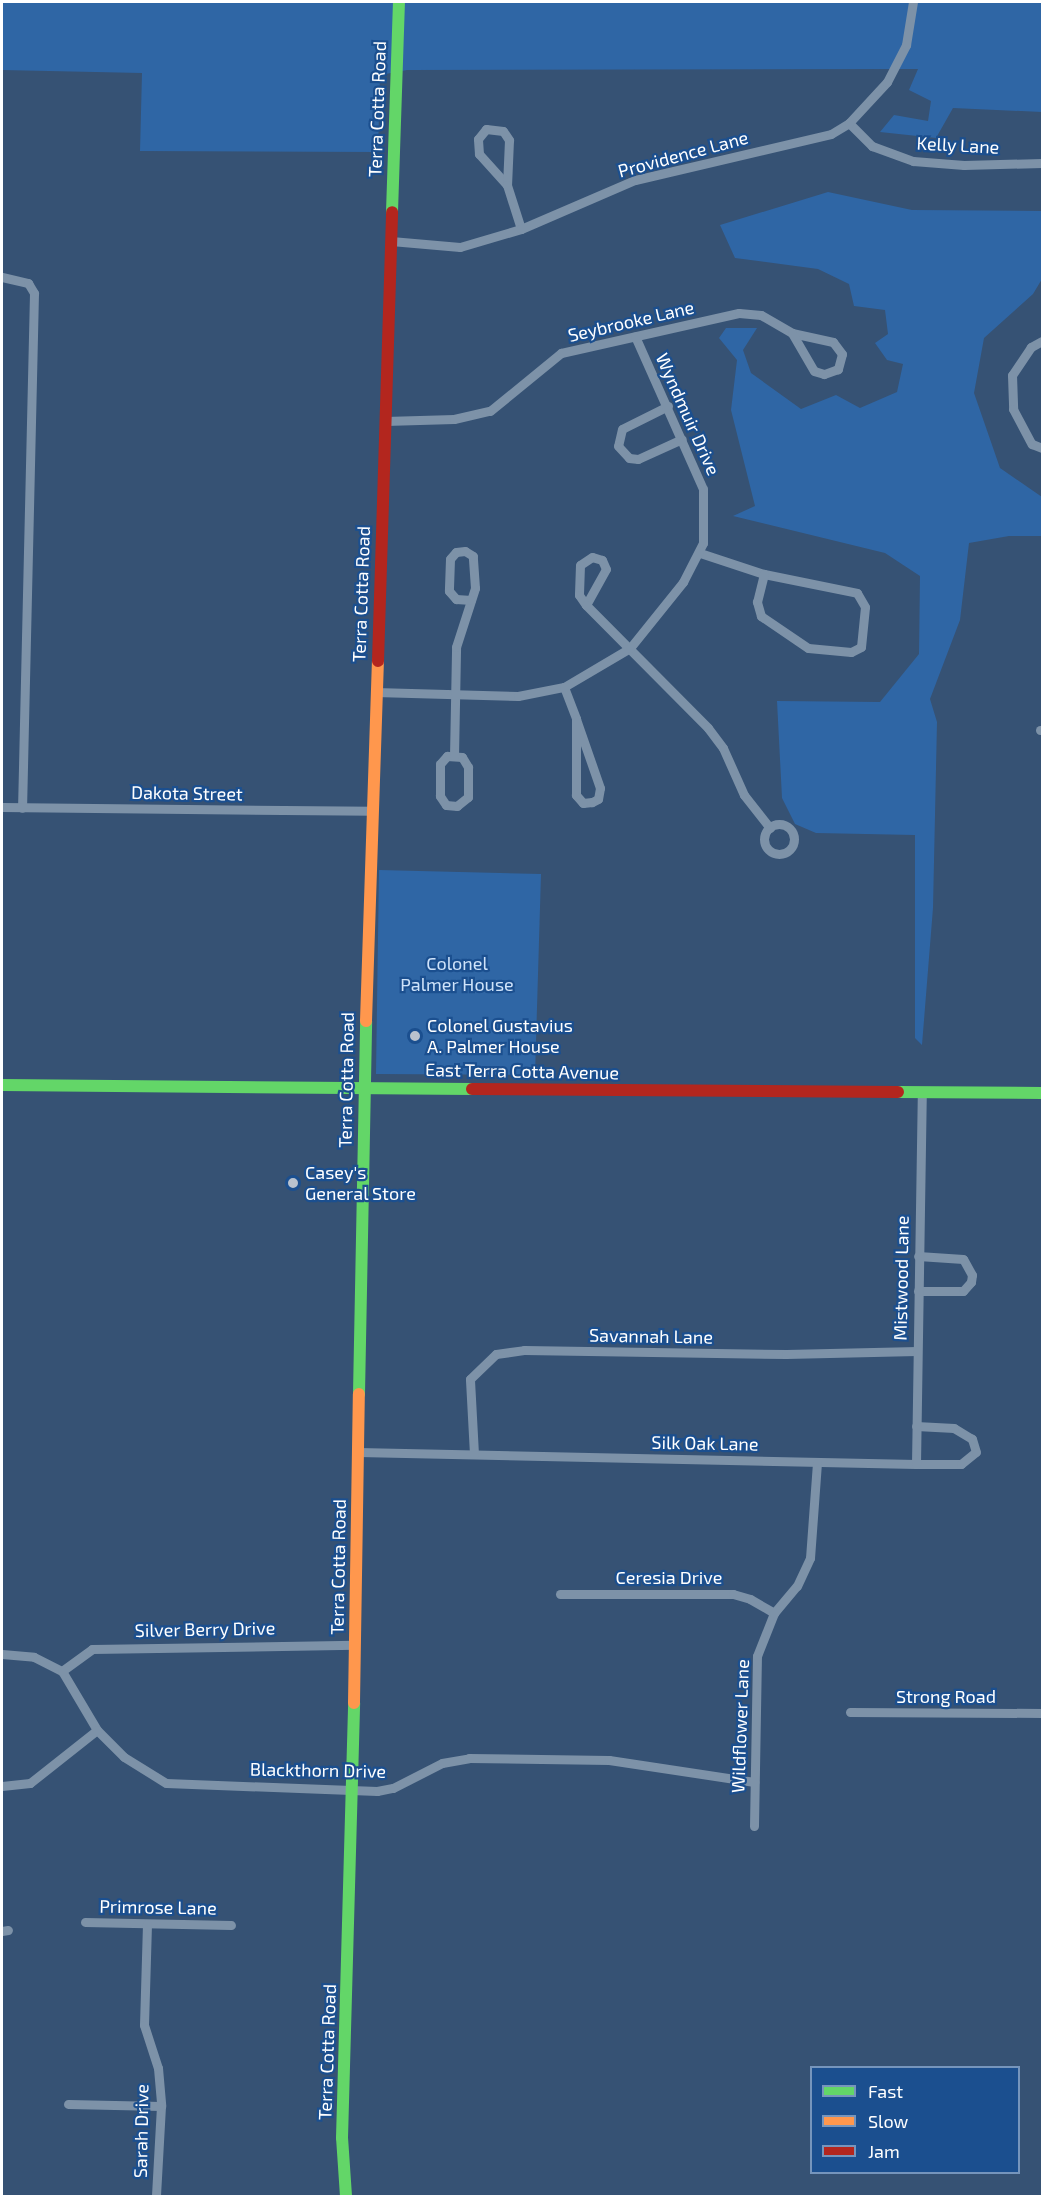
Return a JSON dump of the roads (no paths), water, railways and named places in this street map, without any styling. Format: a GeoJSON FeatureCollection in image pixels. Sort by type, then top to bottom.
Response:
{"type":"FeatureCollection","features":[{"type":"Feature","properties":{"kind":"street","name":"Terra Cotta Road"},"geometry":{"type":"LineString","coordinates":[[346,2196],[342,2138],[353,1790],[364,1087],[399,2]]}},
{"type":"Feature","properties":{"kind":"street","name":"Providence Lane"},"geometry":{"type":"LineString","coordinates":[[391,242],[460,247],[521,230],[635,180],[831,134],[849,123],[887,82],[906,45],[913,2]]}},
{"type":"Feature","properties":{"kind":"street","name":"Kelly Lane"},"geometry":{"type":"LineString","coordinates":[[849,123],[872,146],[913,161],[964,165],[1042,163]]}},
{"type":"Feature","properties":{"kind":"street"},"geometry":{"type":"LineString","coordinates":[[507,185],[479,153],[478,139],[486,129],[502,130],[509,140],[507,185],[521,230]]}},
{"type":"Feature","properties":{"kind":"street"},"geometry":{"type":"LineString","coordinates":[[2,277],[28,282],[34,293],[22,808]]}},
{"type":"Feature","properties":{"kind":"street","name":"Seybrooke Lane"},"geometry":{"type":"LineString","coordinates":[[385,421],[454,419],[490,411],[561,353],[739,313],[768,318],[792,333],[836,344],[842,354],[838,369],[828,374],[814,371],[792,333]]}},
{"type":"Feature","properties":{"kind":"street","name":"Wyndmuir Drive"},"geometry":{"type":"LineString","coordinates":[[375,692],[456,692],[518,696],[564,687],[630,648],[683,582],[700,553],[705,500],[668,406],[635,336]]}},
{"type":"Feature","properties":{"kind":"street"},"geometry":{"type":"LineString","coordinates":[[1042,341],[1030,347],[1012,375],[1013,409],[1032,444],[1042,448]]}},
{"type":"Feature","properties":{"kind":"street"},"geometry":{"type":"LineString","coordinates":[[668,406],[622,429],[618,438],[619,449],[629,458],[638,459],[682,439]]}},
{"type":"Feature","properties":{"kind":"street"},"geometry":{"type":"LineString","coordinates":[[454,756],[456,647],[475,588],[475,559],[469,552],[456,552],[450,559],[448,591],[456,599],[471,600]]}},
{"type":"Feature","properties":{"kind":"street"},"geometry":{"type":"LineString","coordinates":[[700,553],[764,574],[857,593],[865,607],[861,647],[851,652],[808,648],[761,616],[757,602],[764,574]]}},
{"type":"Feature","properties":{"kind":"street"},"geometry":{"type":"LineString","coordinates":[[586,605],[606,569],[602,560],[592,556],[582,560],[579,569],[578,593],[586,605],[630,648],[723,748],[735,780],[770,828]]}},
{"type":"Feature","properties":{"kind":"street"},"geometry":{"type":"LineString","coordinates":[[564,687],[576,719],[600,788],[598,799],[592,802],[583,803],[576,795],[576,719]]}},
{"type":"Feature","properties":{"kind":"street"},"geometry":{"type":"LineString","coordinates":[[454,756],[463,759],[468,767],[468,797],[457,806],[446,805],[440,796],[440,764],[454,756]]}},
{"type":"Feature","properties":{"kind":"street","name":"Dakota Street"},"geometry":{"type":"LineString","coordinates":[[2,807],[372,812]]}},
{"type":"Feature","properties":{"kind":"street","name":"East Terra Cotta Avenue"},"geometry":{"type":"LineString","coordinates":[[2,1084],[1042,1093]]}},
{"type":"Feature","properties":{"kind":"street","name":"Mistwood Lane"},"geometry":{"type":"LineString","coordinates":[[916,1464],[916,1351],[922,1092]]}},
{"type":"Feature","properties":{"kind":"street"},"geometry":{"type":"LineString","coordinates":[[918,1257],[963,1259],[972,1275],[971,1282],[963,1291],[918,1291]]}},
{"type":"Feature","properties":{"kind":"street","name":"Savannah Lane"},"geometry":{"type":"LineString","coordinates":[[474,1454],[470,1379],[496,1354],[524,1350],[786,1354],[916,1351]]}},
{"type":"Feature","properties":{"kind":"street","name":"Silk Oak Lane"},"geometry":{"type":"LineString","coordinates":[[358,1452],[916,1464],[961,1464],[976,1452],[972,1439],[954,1428],[916,1426]]}},
{"type":"Feature","properties":{"kind":"street","name":"Wildflower Lane"},"geometry":{"type":"LineString","coordinates":[[754,1826],[756,1666],[760,1643],[774,1613],[797,1586],[810,1558],[817,1462]]}},
{"type":"Feature","properties":{"kind":"street","name":"Ceresia Drive"},"geometry":{"type":"LineString","coordinates":[[560,1594],[732,1594],[750,1599],[774,1613]]}},
{"type":"Feature","properties":{"kind":"street","name":"Silver Berry Drive"},"geometry":{"type":"LineString","coordinates":[[62,1671],[92,1648],[355,1645]]}},
{"type":"Feature","properties":{"kind":"street"},"geometry":{"type":"LineString","coordinates":[[2,1654],[34,1657],[62,1671]]}},
{"type":"Feature","properties":{"kind":"street","name":"Blackthorn Drive"},"geometry":{"type":"LineString","coordinates":[[62,1671],[97,1730],[124,1757],[166,1783],[353,1790],[393,1788],[442,1763],[469,1758],[609,1760],[754,1782]]}},
{"type":"Feature","properties":{"kind":"street","name":"Strong Road"},"geometry":{"type":"LineString","coordinates":[[850,1712],[1042,1713]]}},
{"type":"Feature","properties":{"kind":"street"},"geometry":{"type":"LineString","coordinates":[[2,1786],[30,1783],[97,1730]]}},
{"type":"Feature","properties":{"kind":"street","name":"Primrose Lane"},"geometry":{"type":"LineString","coordinates":[[85,1922],[231,1925]]}},
{"type":"Feature","properties":{"kind":"street","name":"Sarah Drive"},"geometry":{"type":"LineString","coordinates":[[147,1924],[144,2025],[158,2068],[161,2106],[156,2196]]}},
{"type":"Feature","properties":{"kind":"street"},"geometry":{"type":"LineString","coordinates":[[68,2104],[161,2106]]}},
{"type":"Feature","properties":{"kind":"place","name":"Colonel Gustavius A. Palmer House"},"geometry":{"type":"Point","coordinates":[415,1036]}},
{"type":"Feature","properties":{"kind":"place","name":"Casey's General Store"},"geometry":{"type":"Point","coordinates":[293,1183]}},
{"type":"Feature","properties":{"kind":"park label","name":"Colonel Palmer House"},"geometry":{"type":"Point","coordinates":[457,974]}}]}
